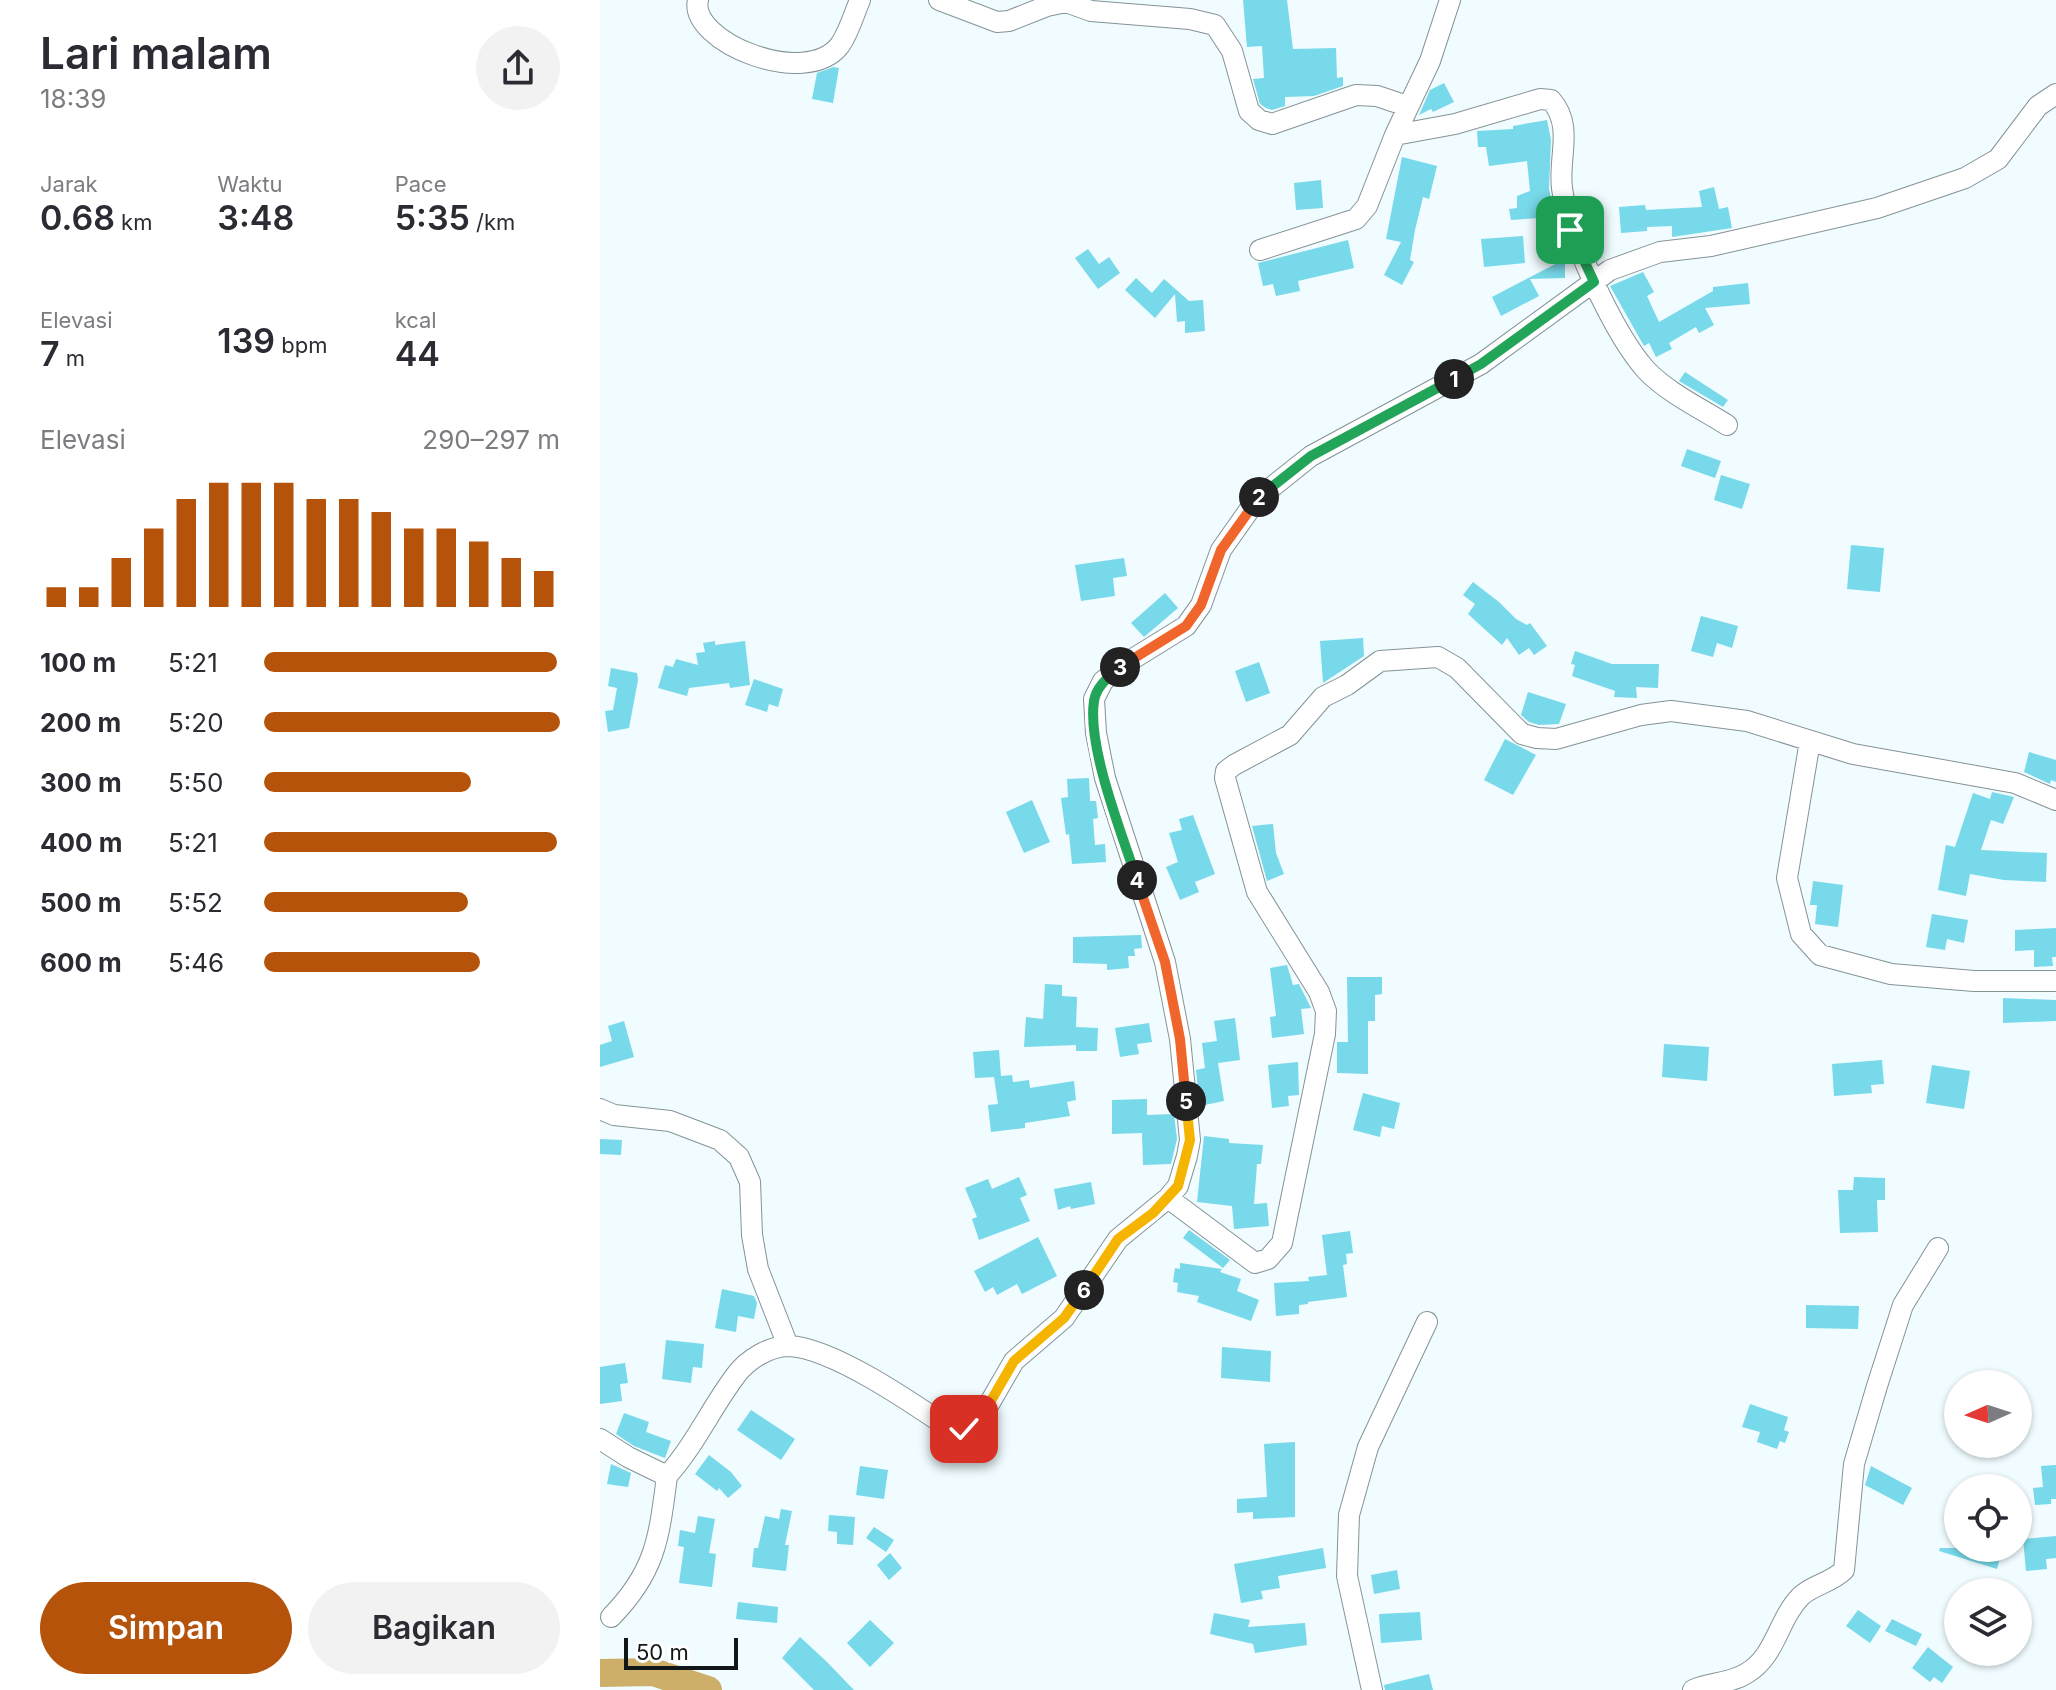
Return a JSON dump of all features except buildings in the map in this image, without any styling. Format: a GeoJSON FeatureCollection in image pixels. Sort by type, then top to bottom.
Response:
{"type":"FeatureCollection","features":[{"type":"Feature","properties":{"kind":"street"},"geometry":{"type":"LineString","coordinates":[[698,0],[699,19],[716,34],[754,56],[801,65],[825,56],[839,46],[860,0]]}},
{"type":"Feature","properties":{"kind":"street"},"geometry":{"type":"LineString","coordinates":[[939,0],[997,22],[1066,2],[1091,11],[1178,18],[1215,25],[1232,51],[1249,111],[1259,120],[1272,124],[1356,95],[1377,96],[1407,106]]}},
{"type":"Feature","properties":{"kind":"street"},"geometry":{"type":"LineString","coordinates":[[1260,250],[1356,219],[1367,206],[1407,106],[1430,61],[1450,0]]}},
{"type":"Feature","properties":{"kind":"street"},"geometry":{"type":"LineString","coordinates":[[611,1617],[634,1594],[650,1567],[667,1476],[687,1453],[738,1372],[755,1357],[788,1346],[823,1353],[952,1430],[970,1427],[981,1418],[1014,1361],[1064,1318],[1118,1239],[1178,1186],[1190,1140],[1180,1039],[1165,962],[1105,778],[1096,733],[1094,699],[1103,681],[1123,665],[1186,626],[1201,605],[1221,550],[1257,499],[1311,456],[1481,364],[1610,270],[1660,252],[1711,246],[1877,208],[1965,178],[1998,159],[2038,106],[2056,94]]}},
{"type":"Feature","properties":{"kind":"street"},"geometry":{"type":"LineString","coordinates":[[1395,135],[1455,124],[1540,99],[1551,100],[1563,122],[1565,141],[1561,185],[1570,230],[1594,282],[1632,351],[1647,370],[1669,389],[1727,425]]}},
{"type":"Feature","properties":{"kind":"street"},"geometry":{"type":"LineString","coordinates":[[1168,1198],[1255,1263],[1268,1259],[1282,1243],[1325,1034],[1326,1011],[1319,992],[1257,892],[1225,778],[1226,771],[1290,735],[1323,697],[1347,685],[1380,661],[1438,657],[1457,668],[1522,734],[1537,738],[1556,739],[1641,715],[1671,711],[1747,721],[1853,754],[2015,783],[2056,800]]}},
{"type":"Feature","properties":{"kind":"street"},"geometry":{"type":"LineString","coordinates":[[1810,741],[1787,878],[1801,934],[1820,955],[1891,974],[1974,981],[2056,981]]}},
{"type":"Feature","properties":{"kind":"street"},"geometry":{"type":"LineString","coordinates":[[600,1109],[614,1115],[670,1121],[720,1140],[739,1157],[750,1182],[752,1235],[758,1269],[788,1346]]}},
{"type":"Feature","properties":{"kind":"street"},"geometry":{"type":"LineString","coordinates":[[1693,1690],[1731,1682],[1749,1672],[1767,1655],[1792,1606],[1803,1594],[1835,1580],[1844,1570],[1854,1464],[1903,1305],[1938,1248]]}},
{"type":"Feature","properties":{"kind":"street"},"geometry":{"type":"LineString","coordinates":[[1372,1690],[1347,1576],[1349,1515],[1368,1447],[1427,1322]]}},
{"type":"Feature","properties":{"kind":"street"},"geometry":{"type":"LineString","coordinates":[[600,1439],[667,1476]]}},
{"type":"Feature","properties":{"kind":"waterway"},"geometry":{"type":"LineString","coordinates":[[600,1673],[653,1672],[708,1690]]}},
{"type":"Feature","properties":{"kind":"route"},"geometry":{"type":"LineString","coordinates":[[964,1429],[981,1418],[1014,1361],[1064,1318],[1118,1239],[1153,1213],[1178,1186],[1190,1140],[1180,1039],[1165,962],[1105,778],[1096,733],[1094,699],[1103,681],[1186,626],[1201,605],[1221,550],[1257,499],[1311,456],[1481,364],[1594,282],[1570,230]]}}]}
